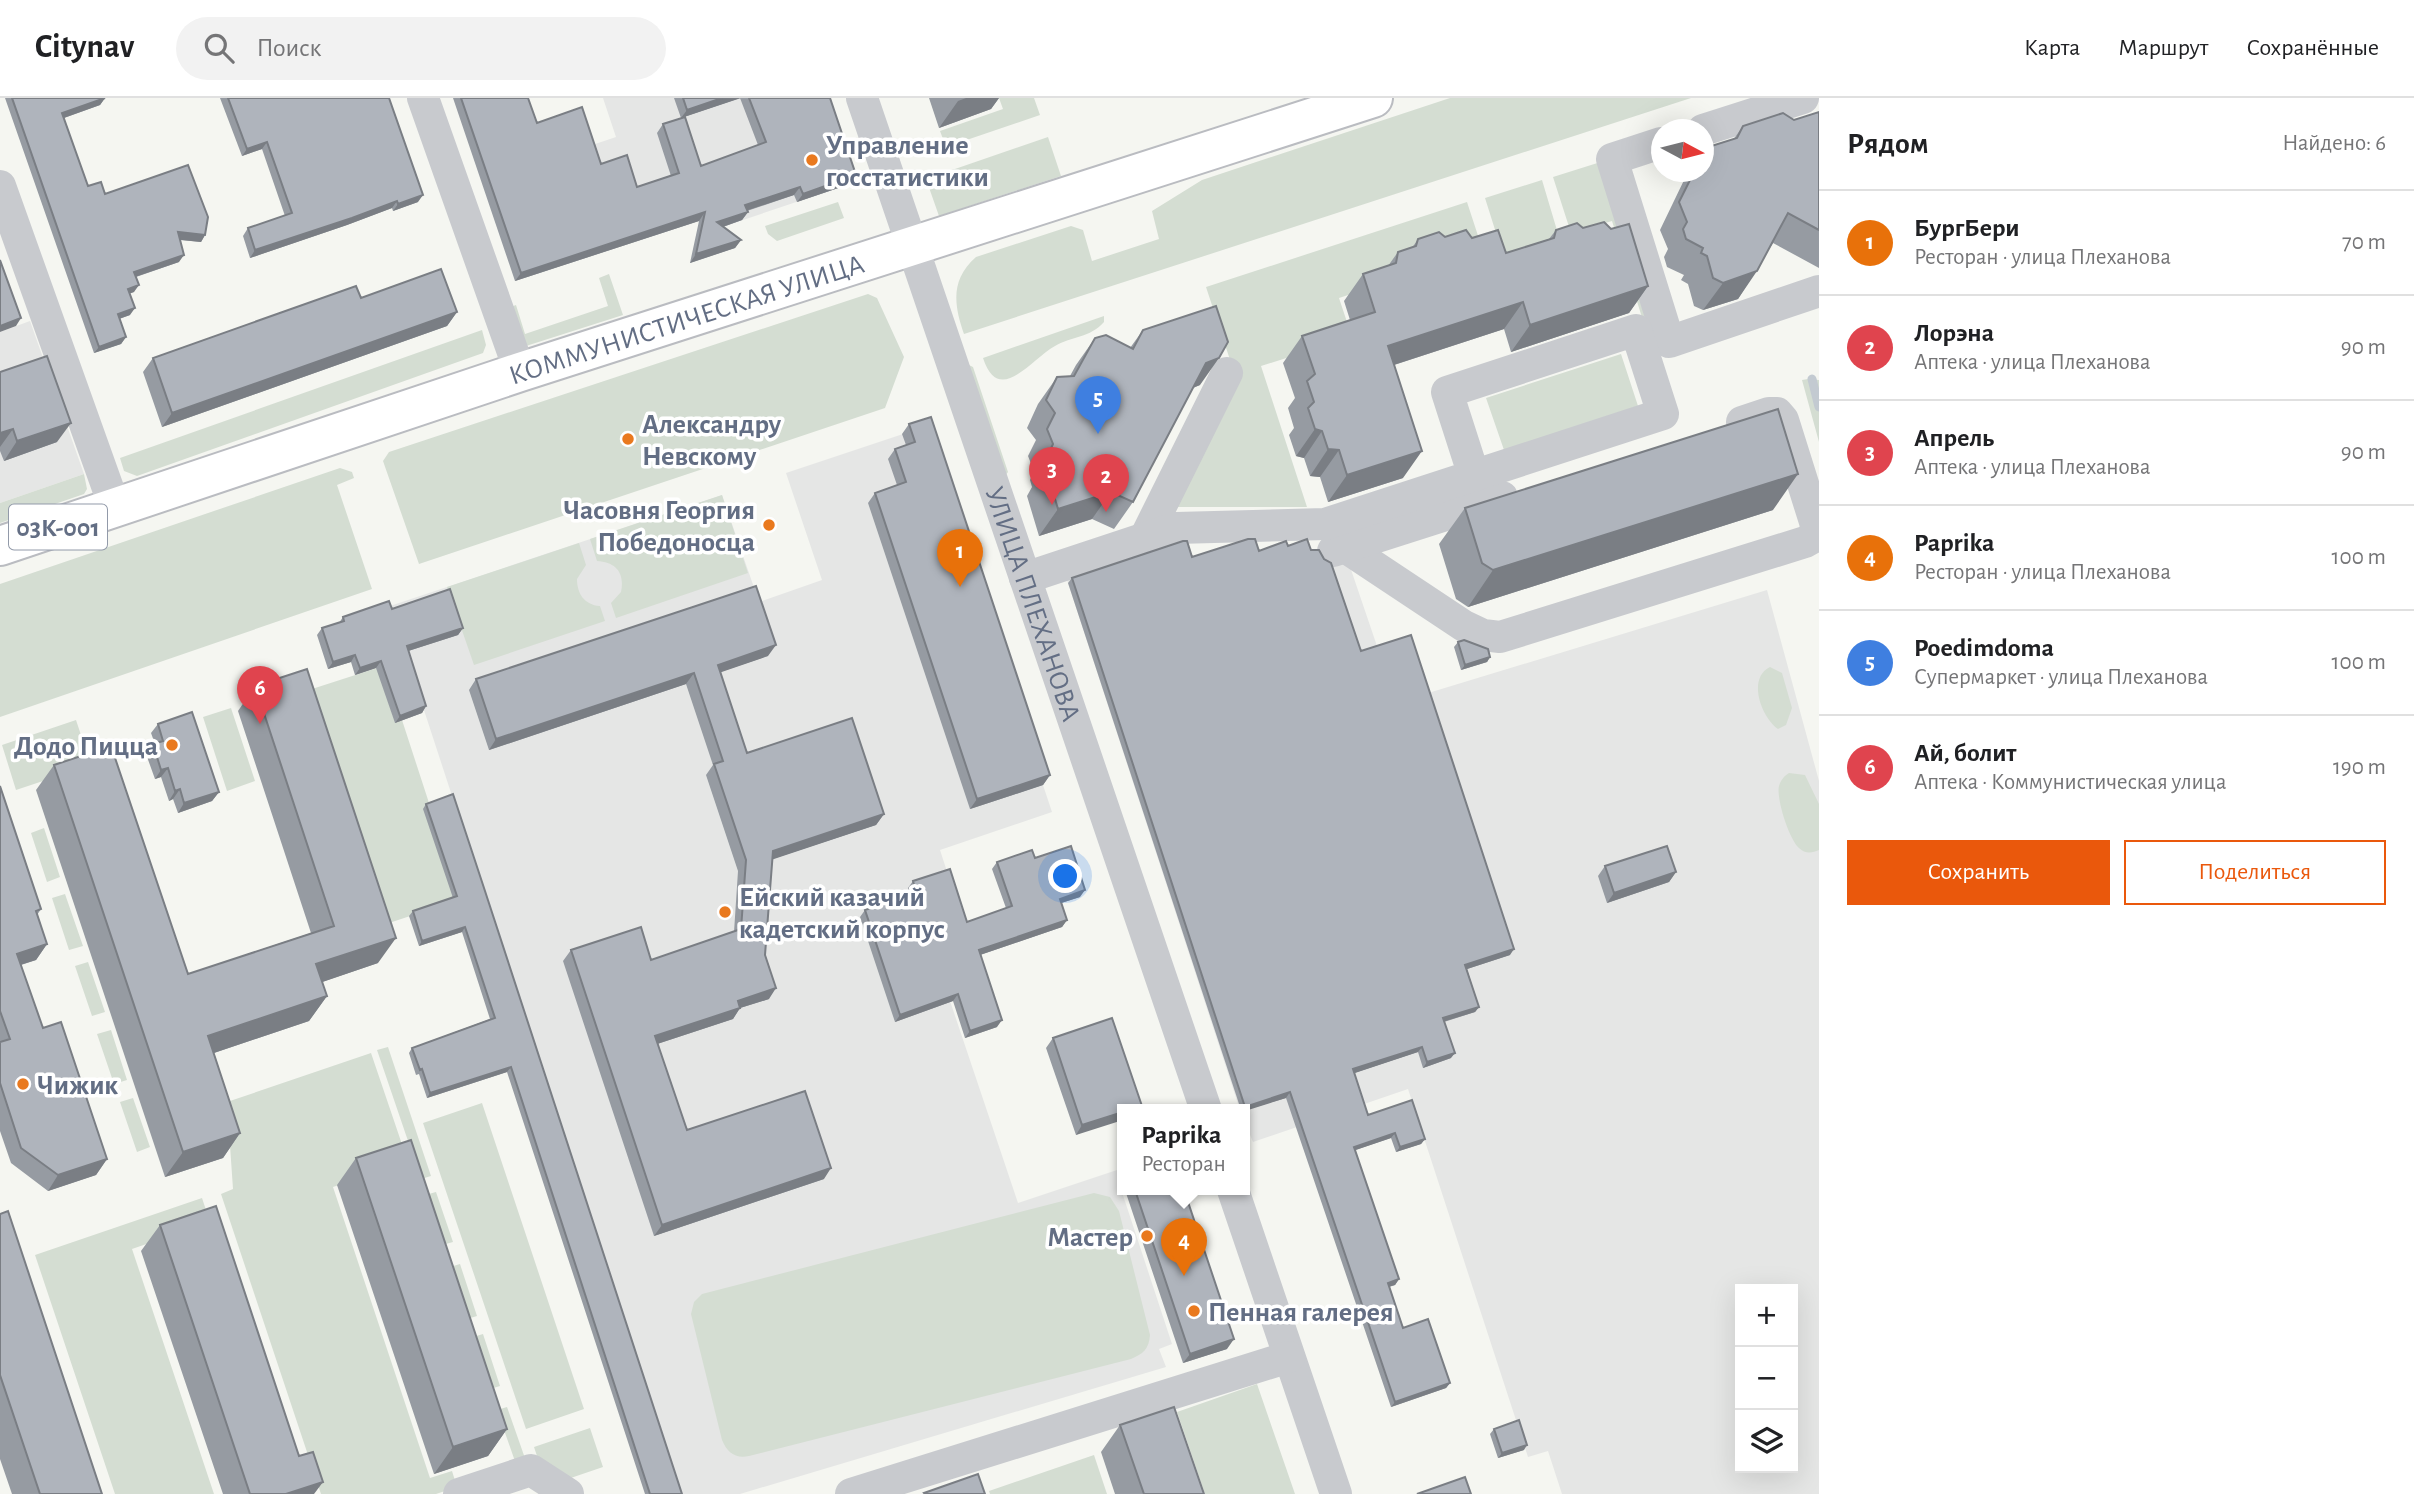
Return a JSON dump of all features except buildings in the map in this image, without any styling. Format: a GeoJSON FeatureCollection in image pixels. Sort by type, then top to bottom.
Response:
{"type":"FeatureCollection","features":[{"type":"Feature","properties":{"kind":"main road","name":"КОММУНИСТИЧЕСКАЯ УЛИЦА"},"geometry":{"type":"LineString","coordinates":[[0,546],[520,372],[1373,98]]}},
{"type":"Feature","properties":{"kind":"street"},"geometry":{"type":"LineString","coordinates":[[423,98],[520,372]]}},
{"type":"Feature","properties":{"kind":"street","name":"УЛИЦА ПЛЕХАНОВА"},"geometry":{"type":"LineString","coordinates":[[862,98],[1204,1104]]}},
{"type":"Feature","properties":{"kind":"street"},"geometry":{"type":"LineString","coordinates":[[1714,126],[1803,98]]}},
{"type":"Feature","properties":{"kind":"street"},"geometry":{"type":"LineString","coordinates":[[1651,146],[1612,159],[1670,342],[1819,291]]}},
{"type":"Feature","properties":{"kind":"street"},"geometry":{"type":"LineString","coordinates":[[0,186],[115,508]]}},
{"type":"Feature","properties":{"kind":"street"},"geometry":{"type":"LineString","coordinates":[[1026,578],[1176,528],[1325,524],[1474,476],[1663,414],[1636,330],[1447,393],[1474,476]]}},
{"type":"Feature","properties":{"kind":"street"},"geometry":{"type":"LineString","coordinates":[[1145,538],[1227,373]]}},
{"type":"Feature","properties":{"kind":"street"},"geometry":{"type":"LineString","coordinates":[[1531,488],[1339,549],[1464,626],[1483,635],[1500,637],[1814,537],[1816,525],[1783,420],[1777,413],[1769,413],[1716,430]]}},
{"type":"Feature","properties":{"kind":"street"},"geometry":{"type":"LineString","coordinates":[[1235,1195],[1336,1494]]}},
{"type":"Feature","properties":{"kind":"street"},"geometry":{"type":"LineString","coordinates":[[851,1494],[1289,1357]]}},
{"type":"Feature","properties":{"kind":"street"},"geometry":{"type":"LineString","coordinates":[[459,1494],[531,1470],[568,1494]]}},
{"type":"Feature","properties":{"kind":"shaded area"},"geometry":{"type":"Polygon","coordinates":[[[603,98],[822,98],[850,184],[713,230],[709,218],[482,182],[616,137],[603,98]]]}},
{"type":"Feature","properties":{"kind":"shaded area"},"geometry":{"type":"Polygon","coordinates":[[[999,98],[1034,98],[1040,115],[946,147],[940,131],[1003,109],[999,98]]]}},
{"type":"Feature","properties":{"kind":"shaded area"},"geometry":{"type":"Polygon","coordinates":[[[1450,98],[1691,98],[964,334],[956,293],[962,275],[976,257],[1071,226],[1083,230],[1092,261],[1159,239],[1152,211],[1202,180],[1450,98]]]}},
{"type":"Feature","properties":{"kind":"shaded area"},"geometry":{"type":"Polygon","coordinates":[[[1048,137],[1061,176],[939,216],[926,179],[1048,137]]]}},
{"type":"Feature","properties":{"kind":"shaded area"},"geometry":{"type":"Polygon","coordinates":[[[1607,160],[1662,336],[1649,340],[1612,221],[1571,233],[1553,177],[1607,160]]]}},
{"type":"Feature","properties":{"kind":"shaded area"},"geometry":{"type":"Polygon","coordinates":[[[1542,180],[1559,237],[1503,255],[1485,198],[1542,180]]]}},
{"type":"Feature","properties":{"kind":"shaded area"},"geometry":{"type":"Polygon","coordinates":[[[838,202],[844,218],[777,241],[768,234],[765,226],[838,202]]]}},
{"type":"Feature","properties":{"kind":"shaded area"},"geometry":{"type":"Polygon","coordinates":[[[1467,202],[1483,251],[1339,298],[1352,337],[1261,366],[1307,507],[1174,507],[1235,375],[1206,287],[1467,202]]]}},
{"type":"Feature","properties":{"kind":"shaded area"},"geometry":{"type":"Polygon","coordinates":[[[609,274],[623,315],[526,346],[508,308],[516,305],[525,334],[608,306],[599,278],[609,274]]]}},
{"type":"Feature","properties":{"kind":"shaded area"},"geometry":{"type":"Polygon","coordinates":[[[868,294],[877,298],[904,357],[885,408],[419,564],[383,461],[389,452],[868,294]]]}},
{"type":"Feature","properties":{"kind":"shaded area"},"geometry":{"type":"Polygon","coordinates":[[[1104,316],[1104,322],[1093,331],[1055,346],[1016,375],[1006,379],[998,379],[990,372],[983,358],[1104,316]]]}},
{"type":"Feature","properties":{"kind":"shaded area"},"geometry":{"type":"Polygon","coordinates":[[[30,321],[84,474],[0,503],[0,332],[30,321]]]}},
{"type":"Feature","properties":{"kind":"shaded area"},"geometry":{"type":"Polygon","coordinates":[[[482,330],[486,345],[483,353],[137,476],[124,471],[120,458],[482,330]]]}},
{"type":"Feature","properties":{"kind":"shaded area"},"geometry":{"type":"Polygon","coordinates":[[[1621,354],[1638,406],[1504,450],[1486,398],[1621,354]]]}},
{"type":"Feature","properties":{"kind":"shaded area"},"geometry":{"type":"Polygon","coordinates":[[[967,364],[973,367],[1008,472],[1004,477],[967,364]]]}},
{"type":"Feature","properties":{"kind":"shaded area"},"geometry":{"type":"Polygon","coordinates":[[[1802,380],[1819,380],[1819,442],[1802,380]]]}},
{"type":"Feature","properties":{"kind":"shaded area","name":"Ейский казачий кадетский корпус"},"geometry":{"type":"Polygon","coordinates":[[[924,427],[1013,795],[1043,785],[1052,812],[940,850],[980,973],[945,986],[1018,1203],[1117,1170],[1117,1195],[1123,1195],[1172,1344],[1159,1349],[1166,1367],[740,1494],[680,1494],[390,606],[722,495],[759,602],[822,580],[786,473],[924,427]]]}},
{"type":"Feature","properties":{"kind":"shaded area"},"geometry":{"type":"Polygon","coordinates":[[[340,468],[352,472],[354,478],[337,485],[372,589],[0,717],[0,584],[340,468]]]}},
{"type":"Feature","properties":{"kind":"shaded area"},"geometry":{"type":"Polygon","coordinates":[[[84,474],[87,489],[84,494],[0,523],[0,503],[84,474]]]}},
{"type":"Feature","properties":{"kind":"shaded area"},"geometry":{"type":"Polygon","coordinates":[[[722,495],[748,573],[616,618],[611,603],[621,592],[622,579],[614,566],[597,561],[590,539],[722,495]]]}},
{"type":"Feature","properties":{"kind":"shaded area"},"geometry":{"type":"Polygon","coordinates":[[[579,543],[586,565],[577,579],[578,589],[586,601],[600,606],[605,621],[474,665],[447,587],[579,543]]]}},
{"type":"Feature","properties":{"kind":"shaded area"},"geometry":{"type":"Polygon","coordinates":[[[1344,549],[1378,649],[1425,694],[1767,590],[1819,781],[1819,1494],[1562,1494],[1548,1451],[1528,1457],[1408,1089],[1253,1142],[1250,1135],[1250,1104],[1238,1104],[1065,574],[1255,556],[1307,556],[1344,549]]]}},
{"type":"Feature","properties":{"kind":"shaded area"},"geometry":{"type":"Polygon","coordinates":[[[1770,667],[1782,673],[1792,708],[1786,725],[1778,729],[1766,716],[1759,698],[1759,680],[1763,672],[1770,667]]]}},
{"type":"Feature","properties":{"kind":"shaded area"},"geometry":{"type":"Polygon","coordinates":[[[377,668],[395,722],[402,720],[430,806],[480,893],[389,923],[312,689],[377,668]]]}},
{"type":"Feature","properties":{"kind":"shaded area"},"geometry":{"type":"Polygon","coordinates":[[[231,708],[255,781],[227,791],[203,717],[231,708]]]}},
{"type":"Feature","properties":{"kind":"shaded area"},"geometry":{"type":"Polygon","coordinates":[[[76,720],[91,765],[16,790],[2,745],[76,720]]]}},
{"type":"Feature","properties":{"kind":"shaded area"},"geometry":{"type":"Polygon","coordinates":[[[1789,773],[1805,775],[1819,804],[1819,850],[1801,850],[1791,836],[1779,799],[1779,786],[1789,773]]]}},
{"type":"Feature","properties":{"kind":"shaded area"},"geometry":{"type":"Polygon","coordinates":[[[44,828],[60,877],[47,882],[31,833],[44,828]]]}},
{"type":"Feature","properties":{"kind":"shaded area"},"geometry":{"type":"Polygon","coordinates":[[[65,894],[83,946],[69,950],[52,898],[65,894]]]}},
{"type":"Feature","properties":{"kind":"shaded area"},"geometry":{"type":"Polygon","coordinates":[[[88,962],[105,1012],[92,1016],[75,966],[88,962]]]}},
{"type":"Feature","properties":{"kind":"shaded area"},"geometry":{"type":"Polygon","coordinates":[[[111,1030],[127,1080],[114,1084],[97,1034],[111,1030]]]}},
{"type":"Feature","properties":{"kind":"shaded area"},"geometry":{"type":"Polygon","coordinates":[[[388,1047],[431,1176],[421,1179],[377,1050],[388,1047]]]}},
{"type":"Feature","properties":{"kind":"shaded area"},"geometry":{"type":"Polygon","coordinates":[[[371,1053],[408,1162],[333,1187],[430,1478],[452,1471],[457,1487],[436,1494],[321,1494],[221,1194],[233,1189],[227,1102],[371,1053]]]}},
{"type":"Feature","properties":{"kind":"shaded area"},"geometry":{"type":"Polygon","coordinates":[[[133,1098],[150,1147],[137,1152],[120,1102],[133,1098]]]}},
{"type":"Feature","properties":{"kind":"shaded area"},"geometry":{"type":"Polygon","coordinates":[[[482,1103],[584,1409],[526,1429],[423,1123],[482,1103]]]}},
{"type":"Feature","properties":{"kind":"shaded area"},"geometry":{"type":"Polygon","coordinates":[[[436,1192],[453,1242],[442,1245],[425,1195],[436,1192]]]}},
{"type":"Feature","properties":{"kind":"shaded area"},"geometry":{"type":"Polygon","coordinates":[[[1094,1193],[1110,1197],[1119,1211],[1150,1335],[1147,1347],[1139,1355],[749,1456],[732,1454],[726,1448],[691,1314],[694,1302],[702,1294],[1094,1193]]]}},
{"type":"Feature","properties":{"kind":"shaded area"},"geometry":{"type":"Polygon","coordinates":[[[202,1198],[210,1222],[132,1249],[214,1494],[115,1494],[35,1255],[202,1198]]]}},
{"type":"Feature","properties":{"kind":"shaded area"},"geometry":{"type":"Polygon","coordinates":[[[460,1264],[477,1316],[467,1319],[450,1267],[460,1264]]]}},
{"type":"Feature","properties":{"kind":"shaded area"},"geometry":{"type":"Polygon","coordinates":[[[483,1334],[500,1386],[490,1389],[473,1337],[483,1334]]]}},
{"type":"Feature","properties":{"kind":"shaded area"},"geometry":{"type":"Polygon","coordinates":[[[1257,1384],[1295,1494],[1205,1494],[1177,1412],[1257,1384]]]}},
{"type":"Feature","properties":{"kind":"shaded area"},"geometry":{"type":"Polygon","coordinates":[[[507,1407],[527,1464],[517,1467],[497,1410],[507,1407]]]}},
{"type":"Feature","properties":{"kind":"shaded area"},"geometry":{"type":"Polygon","coordinates":[[[590,1428],[603,1467],[559,1482],[542,1471],[534,1447],[590,1428]]]}},
{"type":"Feature","properties":{"kind":"shaded area"},"geometry":{"type":"Polygon","coordinates":[[[1094,1455],[1107,1494],[990,1494],[989,1491],[1094,1455]]]}},
{"type":"Feature","properties":{"kind":"waterway"},"geometry":{"type":"LineString","coordinates":[[1812,379],[1819,407]]}},
{"type":"Feature","properties":{"kind":"place","name":"Управление госстатистики"},"geometry":{"type":"Point","coordinates":[812,160]}},
{"type":"Feature","properties":{"kind":"place","name":"Poedimdoma"},"geometry":{"type":"Point","coordinates":[1098,434]}},
{"type":"Feature","properties":{"kind":"place","name":"Александру Невскому"},"geometry":{"type":"Point","coordinates":[628,439]}},
{"type":"Feature","properties":{"kind":"place","name":"Апрель"},"geometry":{"type":"Point","coordinates":[1052,505]}},
{"type":"Feature","properties":{"kind":"place","name":"Лорэна"},"geometry":{"type":"Point","coordinates":[1106,512]}},
{"type":"Feature","properties":{"kind":"place","name":"Часовня Георгия Победоносца"},"geometry":{"type":"Point","coordinates":[769,525]}},
{"type":"Feature","properties":{"kind":"place","name":"БургБери"},"geometry":{"type":"Point","coordinates":[960,587]}},
{"type":"Feature","properties":{"kind":"place","name":"Ай, болит"},"geometry":{"type":"Point","coordinates":[260,724]}},
{"type":"Feature","properties":{"kind":"place","name":"Додо Пицца"},"geometry":{"type":"Point","coordinates":[172,745]}},
{"type":"Feature","properties":{"kind":"place","name":"Ейский казачий кадетский корпус"},"geometry":{"type":"Point","coordinates":[725,912]}},
{"type":"Feature","properties":{"kind":"place","name":"Чижик"},"geometry":{"type":"Point","coordinates":[23,1084]}},
{"type":"Feature","properties":{"kind":"place","name":"Мастер"},"geometry":{"type":"Point","coordinates":[1147,1236]}},
{"type":"Feature","properties":{"kind":"place","name":"Paprika"},"geometry":{"type":"Point","coordinates":[1184,1276]}},
{"type":"Feature","properties":{"kind":"place","name":"Пенная галерея"},"geometry":{"type":"Point","coordinates":[1194,1311]}}]}
